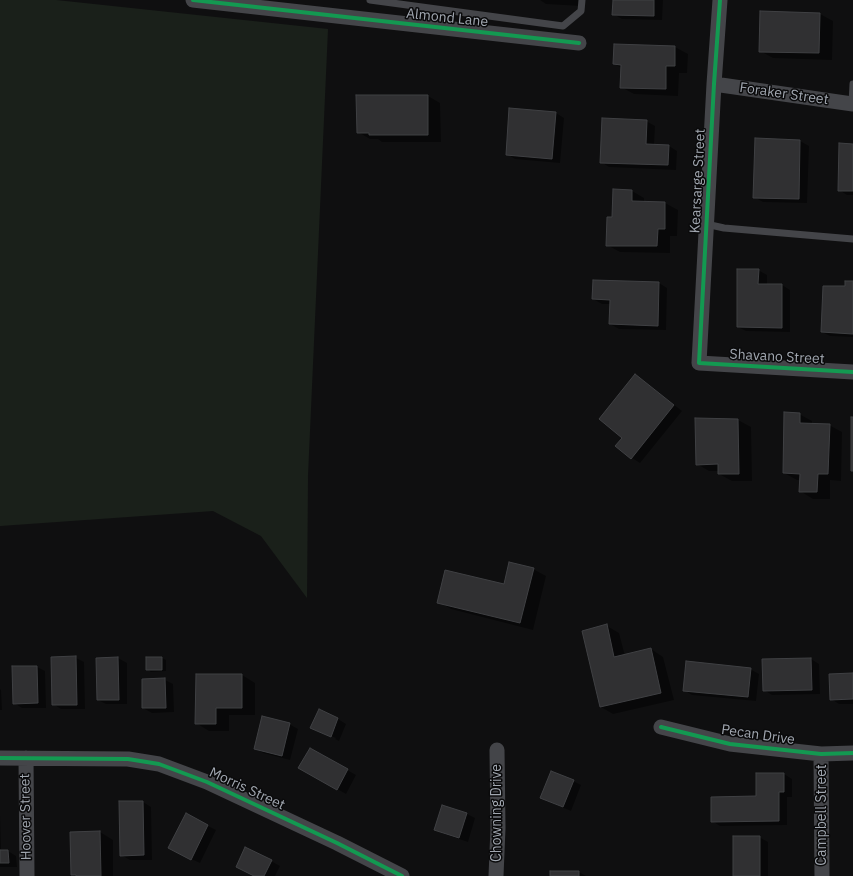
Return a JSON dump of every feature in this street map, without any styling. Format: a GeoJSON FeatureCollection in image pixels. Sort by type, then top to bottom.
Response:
{"type":"FeatureCollection","features":[{"type":"Feature","properties":{"kind":"street","name":"Almond Lane"},"geometry":{"type":"LineString","coordinates":[[193,0],[579,44]]}},
{"type":"Feature","properties":{"kind":"street","name":"Kearsarge Street"},"geometry":{"type":"LineString","coordinates":[[699,363],[720,0]]}},
{"type":"Feature","properties":{"kind":"street","name":"Foraker Street"},"geometry":{"type":"LineString","coordinates":[[714,84],[852,104]]}},
{"type":"Feature","properties":{"kind":"street","name":"Shavano Street"},"geometry":{"type":"LineString","coordinates":[[699,363],[853,372]]}},
{"type":"Feature","properties":{"kind":"street","name":"Pecan Drive"},"geometry":{"type":"LineString","coordinates":[[661,727],[730,744],[821,754],[853,753]]}},
{"type":"Feature","properties":{"kind":"street","name":"Chowning Drive"},"geometry":{"type":"LineString","coordinates":[[496,876],[498,828],[497,750]]}},
{"type":"Feature","properties":{"kind":"street","name":"Campbell Street"},"geometry":{"type":"LineString","coordinates":[[821,754],[822,876]]}},
{"type":"Feature","properties":{"kind":"street","name":"Morris Street"},"geometry":{"type":"LineString","coordinates":[[0,758],[128,759],[159,764],[207,782],[337,843],[402,876]]}},
{"type":"Feature","properties":{"kind":"street","name":"Hoover Street"},"geometry":{"type":"LineString","coordinates":[[26,758],[27,876]]}},
{"type":"Feature","properties":{"kind":"lane"},"geometry":{"type":"LineString","coordinates":[[370,0],[563,26],[581,11],[582,0]]}},
{"type":"Feature","properties":{"kind":"lane"},"geometry":{"type":"LineString","coordinates":[[852,104],[853,84]]}},
{"type":"Feature","properties":{"kind":"lane"},"geometry":{"type":"LineString","coordinates":[[706,224],[724,228],[853,239]]}},
{"type":"Feature","properties":{"kind":"shaded area"},"geometry":{"type":"Polygon","coordinates":[[[0,0],[56,0],[328,29],[308,475],[307,598],[261,536],[213,511],[0,526],[0,0]]]}},
{"type":"Feature","properties":{"kind":"building"},"geometry":{"type":"Polygon","coordinates":[[[613,0],[654,0],[654,16],[612,15],[613,0]]]}},
{"type":"Feature","properties":{"kind":"building"},"geometry":{"type":"Polygon","coordinates":[[[760,11],[820,13],[819,53],[759,52],[760,11]]]}},
{"type":"Feature","properties":{"kind":"building"},"geometry":{"type":"Polygon","coordinates":[[[614,44],[675,46],[675,66],[666,66],[666,89],[620,88],[621,65],[613,64],[614,44]]]}},
{"type":"Feature","properties":{"kind":"building"},"geometry":{"type":"Polygon","coordinates":[[[356,95],[428,95],[428,135],[369,135],[369,133],[357,133],[356,95]]]}},
{"type":"Feature","properties":{"kind":"building"},"geometry":{"type":"Polygon","coordinates":[[[509,108],[556,112],[552,159],[506,155],[509,108]]]}},
{"type":"Feature","properties":{"kind":"building"},"geometry":{"type":"Polygon","coordinates":[[[602,118],[647,120],[646,144],[669,145],[668,165],[600,163],[602,118]]]}},
{"type":"Feature","properties":{"kind":"building"},"geometry":{"type":"Polygon","coordinates":[[[755,138],[800,140],[799,199],[753,198],[755,138]]]}},
{"type":"Feature","properties":{"kind":"building"},"geometry":{"type":"Polygon","coordinates":[[[839,143],[853,144],[853,191],[838,191],[839,143]]]}},
{"type":"Feature","properties":{"kind":"building"},"geometry":{"type":"Polygon","coordinates":[[[613,189],[632,190],[632,201],[665,202],[665,229],[658,229],[657,246],[606,246],[607,217],[612,217],[613,189]]]}},
{"type":"Feature","properties":{"kind":"building"},"geometry":{"type":"Polygon","coordinates":[[[737,269],[759,269],[758,284],[782,284],[782,328],[737,327],[737,269]]]}},
{"type":"Feature","properties":{"kind":"building"},"geometry":{"type":"Polygon","coordinates":[[[593,280],[659,282],[658,326],[609,324],[610,300],[592,299],[593,280]]]}},
{"type":"Feature","properties":{"kind":"building"},"geometry":{"type":"Polygon","coordinates":[[[845,281],[853,281],[853,334],[821,332],[823,286],[845,286],[845,281]]]}},
{"type":"Feature","properties":{"kind":"building"},"geometry":{"type":"Polygon","coordinates":[[[635,374],[674,405],[631,459],[615,446],[622,438],[599,419],[635,374]]]}},
{"type":"Feature","properties":{"kind":"building"},"geometry":{"type":"Polygon","coordinates":[[[784,412],[800,413],[800,423],[830,424],[828,474],[818,474],[817,492],[799,492],[800,474],[783,473],[784,412]]]}},
{"type":"Feature","properties":{"kind":"building"},"geometry":{"type":"Polygon","coordinates":[[[851,417],[853,417],[853,471],[851,471],[851,417]]]}},
{"type":"Feature","properties":{"kind":"building"},"geometry":{"type":"Polygon","coordinates":[[[695,418],[738,419],[739,474],[718,474],[718,464],[696,465],[695,418]]]}},
{"type":"Feature","properties":{"kind":"building"},"geometry":{"type":"Polygon","coordinates":[[[509,562],[534,568],[520,623],[437,603],[445,570],[504,584],[509,562]]]}},
{"type":"Feature","properties":{"kind":"building"},"geometry":{"type":"Polygon","coordinates":[[[607,624],[614,657],[651,648],[661,693],[600,707],[582,631],[607,624]]]}},
{"type":"Feature","properties":{"kind":"building"},"geometry":{"type":"Polygon","coordinates":[[[76,656],[77,705],[52,705],[51,657],[76,656]]]}},
{"type":"Feature","properties":{"kind":"building"},"geometry":{"type":"Polygon","coordinates":[[[118,657],[119,700],[97,700],[96,658],[118,657]]]}},
{"type":"Feature","properties":{"kind":"building"},"geometry":{"type":"Polygon","coordinates":[[[146,657],[162,657],[162,670],[146,670],[146,657]]]}},
{"type":"Feature","properties":{"kind":"building"},"geometry":{"type":"Polygon","coordinates":[[[811,658],[812,690],[763,691],[762,659],[811,658]]]}},
{"type":"Feature","properties":{"kind":"building"},"geometry":{"type":"Polygon","coordinates":[[[686,661],[751,668],[748,697],[683,691],[686,661]]]}},
{"type":"Feature","properties":{"kind":"building"},"geometry":{"type":"Polygon","coordinates":[[[12,666],[37,666],[38,703],[13,704],[12,666]]]}},
{"type":"Feature","properties":{"kind":"building"},"geometry":{"type":"Polygon","coordinates":[[[853,673],[853,699],[830,700],[829,674],[853,673]]]}},
{"type":"Feature","properties":{"kind":"building"},"geometry":{"type":"Polygon","coordinates":[[[196,674],[242,674],[242,708],[216,708],[216,724],[195,724],[196,674]]]}},
{"type":"Feature","properties":{"kind":"building"},"geometry":{"type":"Polygon","coordinates":[[[165,678],[166,708],[142,708],[142,679],[165,678]]]}},
{"type":"Feature","properties":{"kind":"building"},"geometry":{"type":"Polygon","coordinates":[[[319,709],[338,718],[331,737],[310,728],[319,709]]]}},
{"type":"Feature","properties":{"kind":"building"},"geometry":{"type":"Polygon","coordinates":[[[262,716],[290,723],[282,756],[254,749],[262,716]]]}},
{"type":"Feature","properties":{"kind":"building"},"geometry":{"type":"Polygon","coordinates":[[[310,748],[348,769],[337,790],[298,768],[310,748]]]}},
{"type":"Feature","properties":{"kind":"building"},"geometry":{"type":"Polygon","coordinates":[[[551,771],[574,780],[563,807],[540,798],[551,771]]]}},
{"type":"Feature","properties":{"kind":"building"},"geometry":{"type":"Polygon","coordinates":[[[756,773],[784,773],[784,792],[779,792],[779,821],[711,822],[711,797],[756,796],[756,773]]]}},
{"type":"Feature","properties":{"kind":"building"},"geometry":{"type":"Polygon","coordinates":[[[119,801],[143,801],[144,855],[120,856],[119,801]]]}},
{"type":"Feature","properties":{"kind":"building"},"geometry":{"type":"Polygon","coordinates":[[[442,805],[467,813],[459,838],[434,830],[442,805]]]}},
{"type":"Feature","properties":{"kind":"building"},"geometry":{"type":"Polygon","coordinates":[[[186,813],[208,825],[191,860],[168,848],[186,813]]]}},
{"type":"Feature","properties":{"kind":"building"},"geometry":{"type":"Polygon","coordinates":[[[100,831],[101,876],[71,875],[70,832],[100,831]]]}},
{"type":"Feature","properties":{"kind":"building"},"geometry":{"type":"Polygon","coordinates":[[[733,836],[760,836],[760,876],[733,876],[733,836]]]}},
{"type":"Feature","properties":{"kind":"building"},"geometry":{"type":"Polygon","coordinates":[[[245,847],[272,860],[264,876],[254,876],[236,867],[245,847]]]}},
{"type":"Feature","properties":{"kind":"building"},"geometry":{"type":"Polygon","coordinates":[[[0,850],[8,850],[9,863],[0,863],[0,850]]]}},
{"type":"Feature","properties":{"kind":"building"},"geometry":{"type":"Polygon","coordinates":[[[550,871],[579,871],[579,876],[550,876],[550,871]]]}},
{"type":"Feature","properties":{"kind":"cycle path"},"geometry":{"type":"LineString","coordinates":[[193,0],[579,43]]}},
{"type":"Feature","properties":{"kind":"cycle path"},"geometry":{"type":"LineString","coordinates":[[720,0],[699,363],[853,372]]}},
{"type":"Feature","properties":{"kind":"cycle path"},"geometry":{"type":"LineString","coordinates":[[661,727],[730,744],[821,754],[853,753]]}},
{"type":"Feature","properties":{"kind":"cycle path"},"geometry":{"type":"LineString","coordinates":[[0,758],[128,759],[159,764],[207,782],[337,843],[402,876]]}}]}
